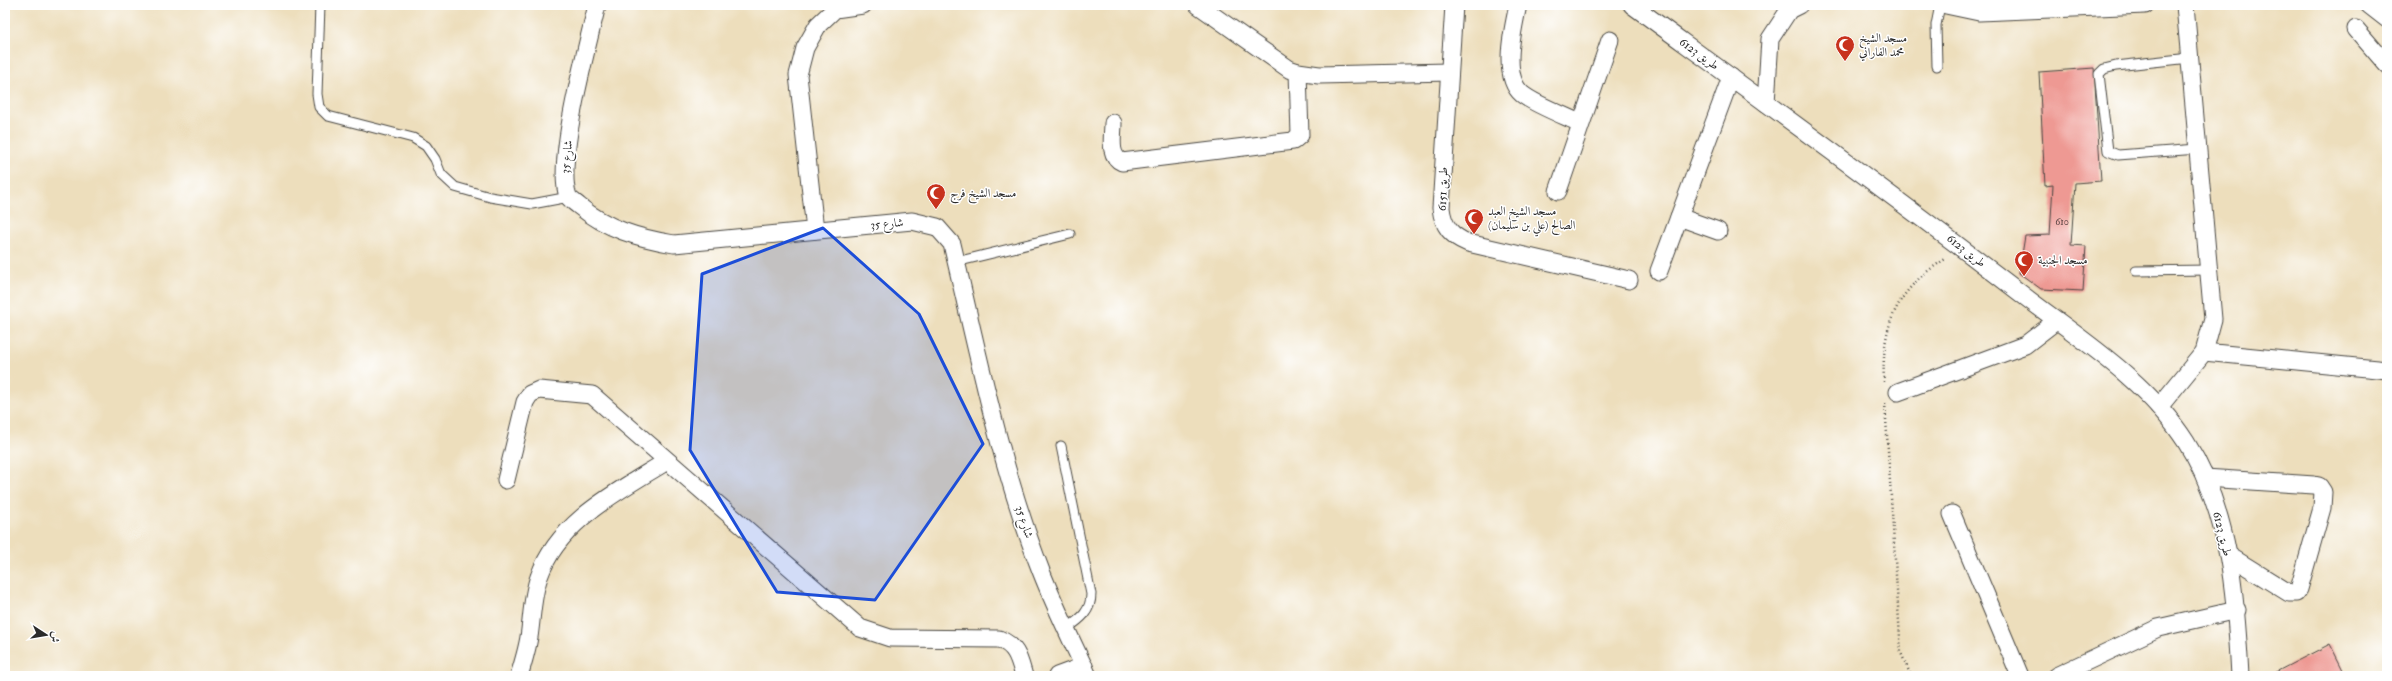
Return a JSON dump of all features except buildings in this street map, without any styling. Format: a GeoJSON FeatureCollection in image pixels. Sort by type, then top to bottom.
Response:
{"type":"FeatureCollection","features":[{"type":"Feature","properties":{"kind":"street","name":"شارع 35"},"geometry":{"type":"LineString","coordinates":[[597,5],[572,118],[564,175],[569,197],[589,214],[617,230],[643,239],[674,244],[912,221],[936,227],[952,244],[997,431],[1013,487],[1041,571],[1086,671]]}},
{"type":"Feature","properties":{"kind":"street"},"geometry":{"type":"LineString","coordinates":[[815,230],[798,76],[805,48],[818,25],[835,9],[863,5]]}},
{"type":"Feature","properties":{"kind":"street"},"geometry":{"type":"LineString","coordinates":[[1198,5],[1281,64],[1298,72],[1319,75],[1449,72]]}},
{"type":"Feature","properties":{"kind":"street","name":"طريق 6151"},"geometry":{"type":"LineString","coordinates":[[1454,5],[1441,208],[1443,220],[1448,230],[1457,238],[1468,243],[1629,280]]}},
{"type":"Feature","properties":{"kind":"street"},"geometry":{"type":"LineString","coordinates":[[1518,5],[1511,51],[1511,70],[1514,84],[1522,95],[1580,123]]}},
{"type":"Feature","properties":{"kind":"street","name":"طريق 6123"},"geometry":{"type":"LineString","coordinates":[[1632,5],[1963,248],[2120,370],[2159,407],[2186,441],[2205,478],[2223,530],[2237,610],[2240,676]]}},
{"type":"Feature","properties":{"kind":"street"},"geometry":{"type":"LineString","coordinates":[[1766,103],[1770,39],[1789,10],[1799,5]]}},
{"type":"Feature","properties":{"kind":"street"},"geometry":{"type":"LineString","coordinates":[[1946,5],[1979,12],[2145,5]]}},
{"type":"Feature","properties":{"kind":"street"},"geometry":{"type":"LineString","coordinates":[[2159,407],[2204,352],[2213,319],[2210,270],[2185,5]]}},
{"type":"Feature","properties":{"kind":"street"},"geometry":{"type":"LineString","coordinates":[[2369,5],[2387,19]]}},
{"type":"Feature","properties":{"kind":"street"},"geometry":{"type":"LineString","coordinates":[[2356,28],[2387,65]]}},
{"type":"Feature","properties":{"kind":"street"},"geometry":{"type":"LineString","coordinates":[[1558,191],[1580,123],[1610,40]]}},
{"type":"Feature","properties":{"kind":"street"},"geometry":{"type":"LineString","coordinates":[[1113,123],[1113,152],[1117,160],[1122,162],[1293,141],[1300,135],[1298,72]]}},
{"type":"Feature","properties":{"kind":"street"},"geometry":{"type":"LineString","coordinates":[[1659,271],[1731,77]]}},
{"type":"Feature","properties":{"kind":"street"},"geometry":{"type":"LineString","coordinates":[[1679,217],[1718,231]]}},
{"type":"Feature","properties":{"kind":"street"},"geometry":{"type":"LineString","coordinates":[[1889,391],[2025,345],[2035,339],[2056,321]]}},
{"type":"Feature","properties":{"kind":"street"},"geometry":{"type":"LineString","coordinates":[[2204,352],[2387,370]]}},
{"type":"Feature","properties":{"kind":"street"},"geometry":{"type":"LineString","coordinates":[[506,480],[526,397],[534,391],[592,395],[860,628],[890,638],[999,639],[1008,642],[1015,649],[1024,676]]}},
{"type":"Feature","properties":{"kind":"street"},"geometry":{"type":"LineString","coordinates":[[520,676],[539,578],[547,558],[560,541],[590,511],[667,461]]}},
{"type":"Feature","properties":{"kind":"street"},"geometry":{"type":"LineString","coordinates":[[2205,478],[2314,485],[2319,486],[2323,492],[2320,516],[2299,590],[2296,593],[2289,593],[2228,555]]}},
{"type":"Feature","properties":{"kind":"street"},"geometry":{"type":"LineString","coordinates":[[1952,514],[2020,676]]}},
{"type":"Feature","properties":{"kind":"street"},"geometry":{"type":"LineString","coordinates":[[2056,676],[2158,628],[2237,610]]}},
{"type":"Feature","properties":{"kind":"street"},"geometry":{"type":"LineString","coordinates":[[1057,676],[1086,671]]}},
{"type":"Feature","properties":{"kind":"lane"},"geometry":{"type":"LineString","coordinates":[[320,5],[317,94],[319,107],[328,116],[413,138],[426,146],[435,158],[441,174],[454,187],[490,198],[532,204],[569,197]]}},
{"type":"Feature","properties":{"kind":"lane"},"geometry":{"type":"LineString","coordinates":[[1938,66],[1936,25],[1940,5]]}},
{"type":"Feature","properties":{"kind":"lane"},"geometry":{"type":"LineString","coordinates":[[2190,58],[2116,66],[2104,69],[2099,74],[2108,151],[2118,155],[2198,149]]}},
{"type":"Feature","properties":{"kind":"lane"},"geometry":{"type":"LineString","coordinates":[[956,262],[1070,234]]}},
{"type":"Feature","properties":{"kind":"lane"},"geometry":{"type":"LineString","coordinates":[[2136,272],[2210,270]]}},
{"type":"Feature","properties":{"kind":"lane"},"geometry":{"type":"LineString","coordinates":[[1061,446],[1091,594],[1091,603],[1082,619],[1067,628]]}},
{"type":"Feature","properties":{"kind":"path"},"geometry":{"type":"LineString","coordinates":[[1911,676],[1901,653],[1889,391],[1882,356],[1886,332],[1895,308],[1911,284],[1926,270],[1963,248]]}},
{"type":"Feature","properties":{"kind":"highlighted area"},"geometry":{"type":"Polygon","coordinates":[[[823,228],[919,314],[983,444],[875,600],[777,592],[690,450],[702,274],[823,228]]]}},
{"type":"Feature","properties":{"kind":"place","name":"مسجد الشيخ محمد الفاراني"},"geometry":{"type":"Point","coordinates":[1845,62]}},
{"type":"Feature","properties":{"kind":"place","name":"مسجد الشيخ فرج"},"geometry":{"type":"Point","coordinates":[936,210]}},
{"type":"Feature","properties":{"kind":"place","name":"مسجد الشيخ العبد الصالح (علي بن سليمان)"},"geometry":{"type":"Point","coordinates":[1474,235]}},
{"type":"Feature","properties":{"kind":"place","name":"مسجد الجنبية"},"geometry":{"type":"Point","coordinates":[2024,277]}}]}
